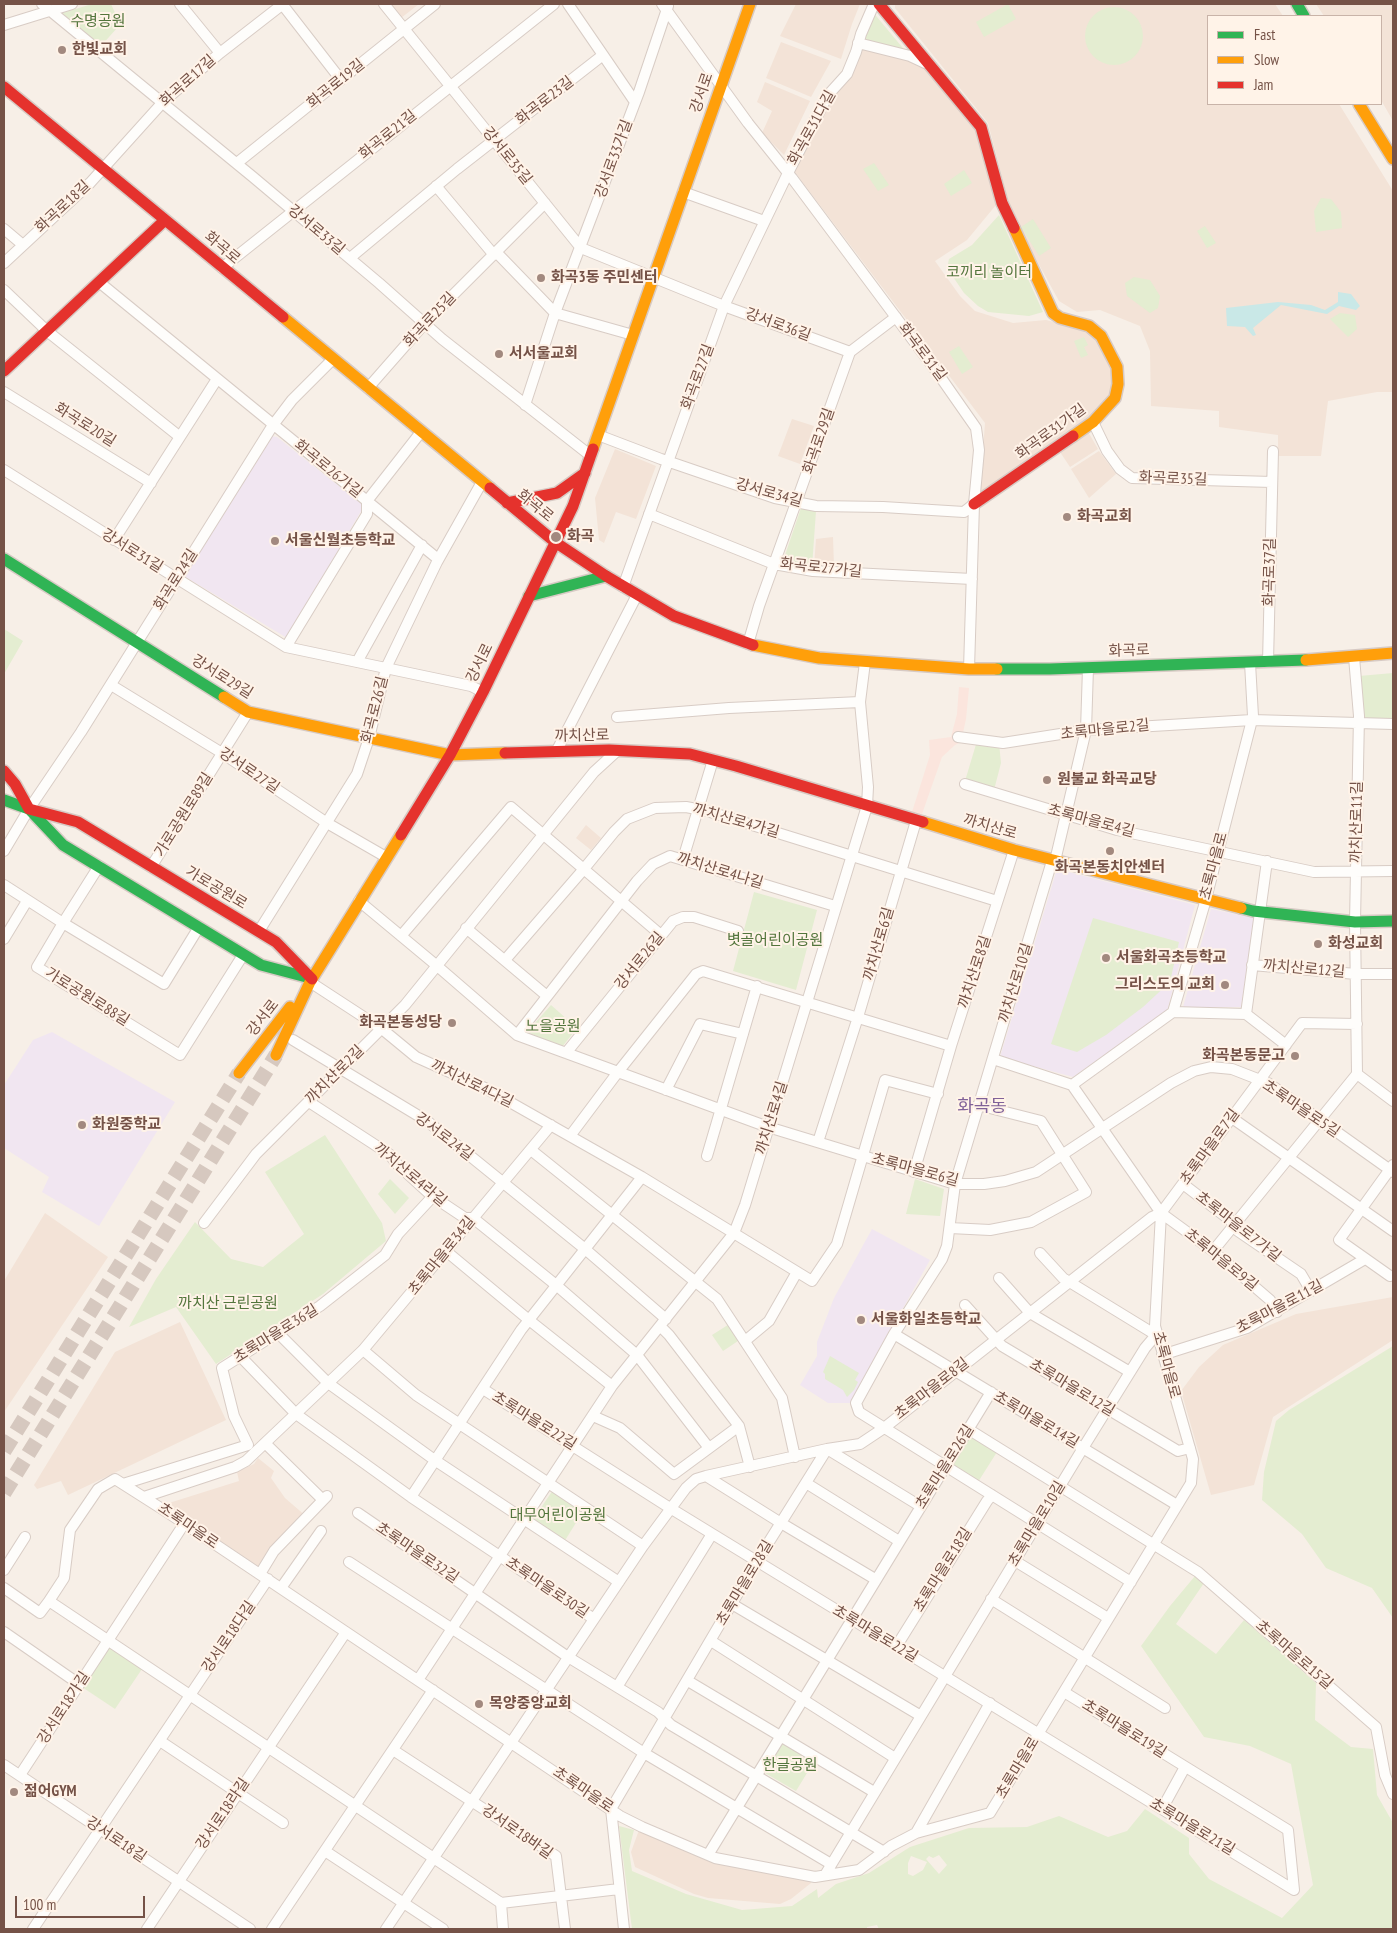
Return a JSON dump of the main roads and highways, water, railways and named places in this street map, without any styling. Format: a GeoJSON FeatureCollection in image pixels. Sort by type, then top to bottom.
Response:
{"type":"FeatureCollection","features":[{"type":"Feature","properties":{"kind":"main road","name":"강서로"},"geometry":{"type":"LineString","coordinates":[[276,1055],[311,981],[358,901],[450,755],[483,692],[573,506],[750,4]]}},
{"type":"Feature","properties":{"kind":"main road","name":"화곡로31가길"},"geometry":{"type":"LineString","coordinates":[[879,4],[981,127],[1002,204],[1053,313],[1060,318],[1090,326],[1101,336],[1117,367],[1118,384],[1115,398],[1093,422],[974,504]]}},
{"type":"Feature","properties":{"kind":"main road"},"geometry":{"type":"LineString","coordinates":[[1296,4],[1303,15]]}},
{"type":"Feature","properties":{"kind":"main road","name":"화곡로"},"geometry":{"type":"LineString","coordinates":[[4,87],[555,542],[623,587],[674,616],[748,644],[819,658],[969,668],[1088,668],[1250,663],[1393,653]]}},
{"type":"Feature","properties":{"kind":"main road"},"geometry":{"type":"LineString","coordinates":[[1360,105],[1393,158]]}},
{"type":"Feature","properties":{"kind":"main road"},"geometry":{"type":"LineString","coordinates":[[4,371],[165,220]]}},
{"type":"Feature","properties":{"kind":"main road"},"geometry":{"type":"LineString","coordinates":[[507,503],[557,493],[585,473]]}},
{"type":"Feature","properties":{"kind":"main road","name":"강서로29길"},"geometry":{"type":"LineString","coordinates":[[4,558],[248,712],[450,755]]}},
{"type":"Feature","properties":{"kind":"main road"},"geometry":{"type":"LineString","coordinates":[[529,596],[606,576]]}},
{"type":"Feature","properties":{"kind":"main road","name":"까치산로"},"geometry":{"type":"LineString","coordinates":[[450,755],[618,750],[690,754],[1014,850],[1260,912],[1355,922],[1393,921]]}},
{"type":"Feature","properties":{"kind":"main road","name":"가로공원로"},"geometry":{"type":"LineString","coordinates":[[4,771],[29,809],[63,845],[261,965],[311,981]]}},
{"type":"Feature","properties":{"kind":"main road","name":"가로공원로"},"geometry":{"type":"LineString","coordinates":[[4,800],[29,809],[78,822],[276,942],[311,981]]}},
{"type":"Feature","properties":{"kind":"main road","name":"강서로"},"geometry":{"type":"LineString","coordinates":[[239,1073],[311,981]]}},
{"type":"Feature","properties":{"kind":"water"},"geometry":{"type":"Polygon","coordinates":[[[1338,292],[1351,294],[1360,306],[1356,310],[1339,306],[1327,314],[1281,305],[1253,328],[1256,335],[1253,336],[1245,327],[1227,326],[1226,308],[1278,302],[1311,305],[1325,310],[1338,302],[1338,292]]]}},
{"type":"Feature","properties":{"kind":"tunnel"},"geometry":{"type":"LineString","coordinates":[[4,1493],[276,1055]]}},
{"type":"Feature","properties":{"kind":"tunnel"},"geometry":{"type":"LineString","coordinates":[[4,1451],[239,1073]]}},
{"type":"Feature","properties":{"kind":"place","name":"한빛교회"},"geometry":{"type":"Point","coordinates":[62,50]}},
{"type":"Feature","properties":{"kind":"place","name":"화곡3동 주민센터"},"geometry":{"type":"Point","coordinates":[541,278]}},
{"type":"Feature","properties":{"kind":"place","name":"서서울교회"},"geometry":{"type":"Point","coordinates":[499,354]}},
{"type":"Feature","properties":{"kind":"place","name":"화곡교회"},"geometry":{"type":"Point","coordinates":[1067,517]}},
{"type":"Feature","properties":{"kind":"place","name":"화곡"},"geometry":{"type":"Point","coordinates":[556,537]}},
{"type":"Feature","properties":{"kind":"place","name":"서울신월초등학교"},"geometry":{"type":"Point","coordinates":[275,541]}},
{"type":"Feature","properties":{"kind":"place","name":"원불교 화곡교당"},"geometry":{"type":"Point","coordinates":[1047,780]}},
{"type":"Feature","properties":{"kind":"place","name":"화곡본동치안센터"},"geometry":{"type":"Point","coordinates":[1110,851]}},
{"type":"Feature","properties":{"kind":"place","name":"화성교회"},"geometry":{"type":"Point","coordinates":[1318,944]}},
{"type":"Feature","properties":{"kind":"place","name":"서울화곡초등학교"},"geometry":{"type":"Point","coordinates":[1106,958]}},
{"type":"Feature","properties":{"kind":"place","name":"그리스도의 교회"},"geometry":{"type":"Point","coordinates":[1225,985]}},
{"type":"Feature","properties":{"kind":"place","name":"화곡본동성당"},"geometry":{"type":"Point","coordinates":[452,1023]}},
{"type":"Feature","properties":{"kind":"place","name":"화곡본동문고"},"geometry":{"type":"Point","coordinates":[1295,1056]}},
{"type":"Feature","properties":{"kind":"place","name":"화원중학교"},"geometry":{"type":"Point","coordinates":[82,1125]}},
{"type":"Feature","properties":{"kind":"place","name":"서울화일초등학교"},"geometry":{"type":"Point","coordinates":[861,1320]}},
{"type":"Feature","properties":{"kind":"place","name":"목양중앙교회"},"geometry":{"type":"Point","coordinates":[479,1704]}},
{"type":"Feature","properties":{"kind":"place","name":"젊어GYM"},"geometry":{"type":"Point","coordinates":[14,1792]}},
{"type":"Feature","properties":{"kind":"district","name":"화곡동"},"geometry":{"type":"Point","coordinates":[982,1107]}},
{"type":"Feature","properties":{"kind":"park label","name":"수명공원"},"geometry":{"type":"Point","coordinates":[98,22]}},
{"type":"Feature","properties":{"kind":"park label","name":"코끼리 놀이터"},"geometry":{"type":"Point","coordinates":[989,273]}},
{"type":"Feature","properties":{"kind":"park label","name":"볏골어린이공원"},"geometry":{"type":"Point","coordinates":[775,941]}},
{"type":"Feature","properties":{"kind":"park label","name":"노을공원"},"geometry":{"type":"Point","coordinates":[553,1027]}},
{"type":"Feature","properties":{"kind":"park label","name":"까치산 근린공원"},"geometry":{"type":"Point","coordinates":[228,1304]}},
{"type":"Feature","properties":{"kind":"park label","name":"대무어린이공원"},"geometry":{"type":"Point","coordinates":[558,1516]}},
{"type":"Feature","properties":{"kind":"park label","name":"한글공원"},"geometry":{"type":"Point","coordinates":[790,1766]}}]}
